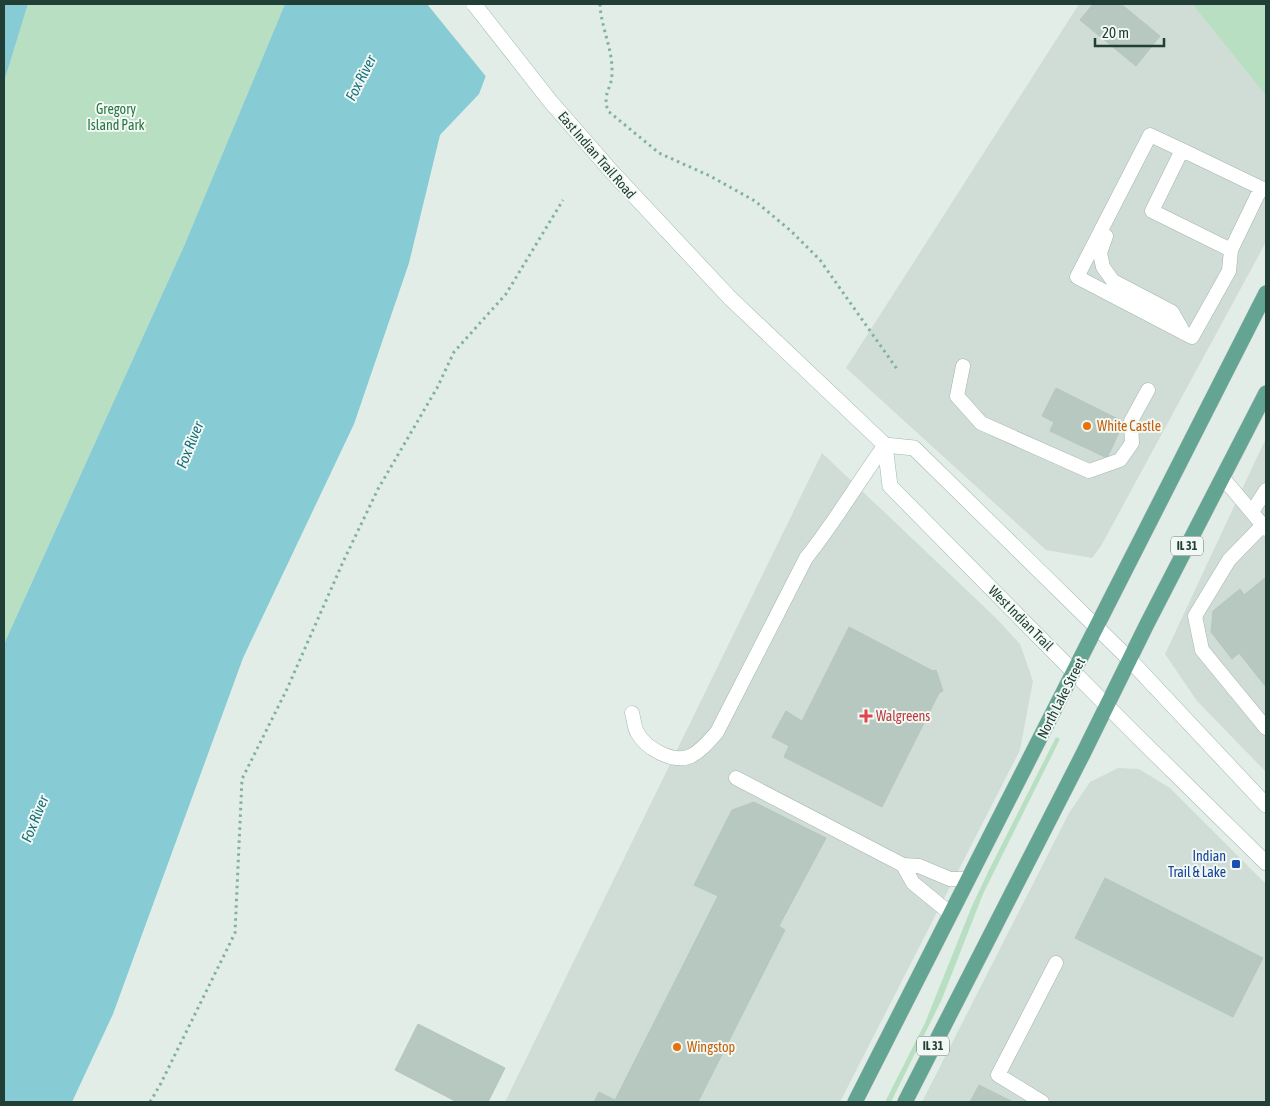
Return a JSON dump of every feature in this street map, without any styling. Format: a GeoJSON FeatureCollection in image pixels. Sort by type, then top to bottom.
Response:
{"type":"FeatureCollection","features":[{"type":"Feature","properties":{"kind":"main road","name":"East Indian Trail Road"},"geometry":{"type":"LineString","coordinates":[[474,4],[550,101],[606,165],[730,298],[885,445]]}},
{"type":"Feature","properties":{"kind":"main road","name":"North Lake Street"},"geometry":{"type":"LineString","coordinates":[[855,1102],[1266,293]]}},
{"type":"Feature","properties":{"kind":"main road","name":"IL 31"},"geometry":{"type":"LineString","coordinates":[[905,1102],[1266,392]]}},
{"type":"Feature","properties":{"kind":"main road"},"geometry":{"type":"LineString","coordinates":[[885,445],[914,448],[1129,659],[1264,798]]}},
{"type":"Feature","properties":{"kind":"main road","name":"West Indian Trail"},"geometry":{"type":"LineString","coordinates":[[885,445],[890,486],[1266,863]]}},
{"type":"Feature","properties":{"kind":"lane"},"geometry":{"type":"LineString","coordinates":[[1150,135],[1182,150],[1264,189],[1231,250],[1229,272],[1192,337],[1077,277],[1150,135]]}},
{"type":"Feature","properties":{"kind":"lane"},"geometry":{"type":"LineString","coordinates":[[1182,150],[1152,211],[1231,250]]}},
{"type":"Feature","properties":{"kind":"lane"},"geometry":{"type":"LineString","coordinates":[[1128,177],[1122,202],[1100,253],[1103,267],[1113,281],[1172,312],[1184,332]]}},
{"type":"Feature","properties":{"kind":"lane"},"geometry":{"type":"LineString","coordinates":[[963,366],[957,396],[981,423],[1089,471],[1120,460],[1132,443],[1131,421],[1148,390]]}},
{"type":"Feature","properties":{"kind":"lane"},"geometry":{"type":"LineString","coordinates":[[632,713],[637,733],[655,751],[670,758],[690,756],[705,746],[717,732],[806,558],[826,533],[858,481],[885,445]]}},
{"type":"Feature","properties":{"kind":"lane"},"geometry":{"type":"LineString","coordinates":[[1222,478],[1264,527],[1229,560],[1195,616],[1202,650],[1266,728]]}},
{"type":"Feature","properties":{"kind":"lane"},"geometry":{"type":"LineString","coordinates":[[1252,512],[1266,490]]}},
{"type":"Feature","properties":{"kind":"lane"},"geometry":{"type":"LineString","coordinates":[[736,778],[903,865],[919,866],[950,879],[968,879]]}},
{"type":"Feature","properties":{"kind":"lane"},"geometry":{"type":"LineString","coordinates":[[903,865],[913,883],[951,914]]}},
{"type":"Feature","properties":{"kind":"lane"},"geometry":{"type":"LineString","coordinates":[[1042,1102],[998,1075],[1056,963]]}},
{"type":"Feature","properties":{"kind":"path"},"geometry":{"type":"LineString","coordinates":[[600,4],[600,14],[611,51],[612,75],[604,101],[608,111],[659,153],[710,176],[755,202],[791,230],[820,260],[897,369]]}},
{"type":"Feature","properties":{"kind":"path"},"geometry":{"type":"LineString","coordinates":[[150,1102],[235,933],[242,779],[287,689],[343,562],[378,489],[437,388],[454,352],[506,294],[563,200]]}},
{"type":"Feature","properties":{"kind":"shaded area"},"geometry":{"type":"Polygon","coordinates":[[[1079,4],[1192,4],[1266,96],[1266,242],[1101,546],[1092,558],[1046,550],[846,368],[1079,4]]]}},
{"type":"Feature","properties":{"kind":"shaded area"},"geometry":{"type":"Polygon","coordinates":[[[1266,438],[1266,772],[1197,701],[1165,654],[1266,438]]]}},
{"type":"Feature","properties":{"kind":"shaded area"},"geometry":{"type":"Polygon","coordinates":[[[822,453],[995,617],[1020,644],[1033,681],[1020,750],[840,1102],[505,1102],[822,453]]]}},
{"type":"Feature","properties":{"kind":"shaded area"},"geometry":{"type":"Polygon","coordinates":[[[1118,768],[1139,769],[1170,788],[1266,884],[1266,1102],[922,1102],[1069,813],[1090,782],[1118,768]]]}},
{"type":"Feature","properties":{"kind":"green space","name":"Gregory Island Park"},"geometry":{"type":"Polygon","coordinates":[[[28,4],[285,4],[184,246],[4,644],[4,82],[28,4]]]}},
{"type":"Feature","properties":{"kind":"green space"},"geometry":{"type":"Polygon","coordinates":[[[1192,4],[1266,4],[1266,96],[1192,4]]]}},
{"type":"Feature","properties":{"kind":"green space"},"geometry":{"type":"Polygon","coordinates":[[[1056,737],[1060,739],[983,894],[942,999],[891,1102],[885,1102],[925,1023],[972,906],[1056,737]]]}},
{"type":"Feature","properties":{"kind":"water"},"geometry":{"type":"Polygon","coordinates":[[[4,4],[28,4],[4,82],[4,4]]]}},
{"type":"Feature","properties":{"kind":"water","name":"Fox River"},"geometry":{"type":"Polygon","coordinates":[[[285,4],[513,4],[479,94],[440,135],[409,263],[354,424],[243,658],[113,1014],[72,1102],[4,1102],[4,644],[184,246],[285,4]]]}},
{"type":"Feature","properties":{"kind":"pier"},"geometry":{"type":"Polygon","coordinates":[[[427,4],[515,4],[488,79],[427,4]]]}},
{"type":"Feature","properties":{"kind":"building"},"geometry":{"type":"Polygon","coordinates":[[[1093,4],[1121,4],[1160,36],[1136,66],[1080,20],[1093,4]]]}},
{"type":"Feature","properties":{"kind":"building","name":"White Castle"},"geometry":{"type":"Polygon","coordinates":[[[1056,388],[1124,422],[1107,458],[1050,431],[1054,422],[1042,416],[1056,388]]]}},
{"type":"Feature","properties":{"kind":"building"},"geometry":{"type":"Polygon","coordinates":[[[1266,577],[1266,687],[1239,653],[1232,659],[1211,632],[1213,611],[1240,589],[1244,595],[1266,577]]]}},
{"type":"Feature","properties":{"kind":"building","name":"Walgreens"},"geometry":{"type":"Polygon","coordinates":[[[849,627],[933,671],[936,670],[943,691],[939,693],[882,807],[784,757],[789,746],[772,737],[786,711],[802,721],[849,627]]]}},
{"type":"Feature","properties":{"kind":"building"},"geometry":{"type":"Polygon","coordinates":[[[754,802],[826,838],[779,926],[785,930],[698,1102],[594,1102],[599,1092],[615,1100],[718,896],[694,885],[732,810],[754,802]]]}},
{"type":"Feature","properties":{"kind":"building"},"geometry":{"type":"Polygon","coordinates":[[[1105,878],[1263,958],[1233,1017],[1075,938],[1105,878]]]}},
{"type":"Feature","properties":{"kind":"building"},"geometry":{"type":"Polygon","coordinates":[[[418,1024],[505,1068],[488,1102],[457,1102],[395,1070],[418,1024]]]}},
{"type":"Feature","properties":{"kind":"building"},"geometry":{"type":"Polygon","coordinates":[[[979,1085],[1013,1102],[970,1102],[979,1085]]]}},
{"type":"Feature","properties":{"kind":"place","name":"White Castle"},"geometry":{"type":"Point","coordinates":[1087,426]}},
{"type":"Feature","properties":{"kind":"place","name":"Walgreens"},"geometry":{"type":"Point","coordinates":[866,716]}},
{"type":"Feature","properties":{"kind":"place","name":"Indian Trail & Lake"},"geometry":{"type":"Point","coordinates":[1236,864]}},
{"type":"Feature","properties":{"kind":"place","name":"Wingstop"},"geometry":{"type":"Point","coordinates":[677,1047]}}]}
